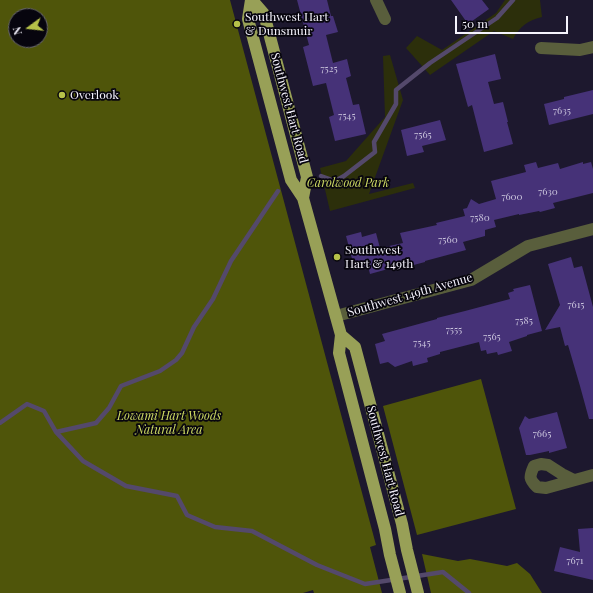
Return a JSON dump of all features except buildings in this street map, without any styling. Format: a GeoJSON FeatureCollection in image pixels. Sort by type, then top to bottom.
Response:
{"type":"FeatureCollection","features":[{"type":"Feature","properties":{"kind":"main road","name":"Southwest Hart Road"},"geometry":{"type":"LineString","coordinates":[[252,0],[264,14],[307,177],[304,198]]}},
{"type":"Feature","properties":{"kind":"main road","name":"Southwest Hart Road"},"geometry":{"type":"LineString","coordinates":[[252,0],[248,19],[290,180],[304,198],[336,316],[341,336],[340,353],[400,593]]}},
{"type":"Feature","properties":{"kind":"main road","name":"Southwest Hart Road"},"geometry":{"type":"LineString","coordinates":[[341,336],[354,347],[402,524],[418,593]]}},
{"type":"Feature","properties":{"kind":"street"},"geometry":{"type":"LineString","coordinates":[[376,0],[385,19]]}},
{"type":"Feature","properties":{"kind":"street"},"geometry":{"type":"LineString","coordinates":[[541,48],[580,50],[593,46]]}},
{"type":"Feature","properties":{"kind":"street","name":"Southwest 149th Avenue"},"geometry":{"type":"LineString","coordinates":[[336,316],[471,280],[528,246],[593,229]]}},
{"type":"Feature","properties":{"kind":"street"},"geometry":{"type":"LineString","coordinates":[[574,480],[593,475]]}},
{"type":"Feature","properties":{"kind":"green space","name":"Lowami Hart Woods Natural Area"},"geometry":{"type":"Polygon","coordinates":[[[0,0],[230,0],[376,545],[370,547],[382,593],[314,593],[313,590],[303,593],[0,593],[0,0]]]}},
{"type":"Feature","properties":{"kind":"green space"},"geometry":{"type":"Polygon","coordinates":[[[505,0],[540,0],[542,17],[532,20],[524,25],[513,39],[494,31],[430,75],[406,48],[417,36],[442,50],[496,13],[505,0]]]}},
{"type":"Feature","properties":{"kind":"green space","name":"Carolwood Park"},"geometry":{"type":"Polygon","coordinates":[[[390,55],[403,100],[369,194],[413,183],[415,188],[330,211],[320,168],[346,161],[385,117],[383,56],[390,55]]]}},
{"type":"Feature","properties":{"kind":"green space"},"geometry":{"type":"Polygon","coordinates":[[[481,379],[516,509],[417,535],[383,406],[481,379]]]}},
{"type":"Feature","properties":{"kind":"green space"},"geometry":{"type":"Polygon","coordinates":[[[422,554],[458,561],[470,559],[507,566],[517,563],[530,574],[542,593],[431,593],[422,554]]]}},
{"type":"Feature","properties":{"kind":"waterway"},"geometry":{"type":"LineString","coordinates":[[321,176],[335,181],[344,176],[375,152],[374,142],[396,104],[396,90],[430,63],[497,18],[513,0]]}},
{"type":"Feature","properties":{"kind":"waterway"},"geometry":{"type":"LineString","coordinates":[[56,432],[96,423],[109,408],[121,386],[160,371],[176,360],[182,353],[194,327],[213,299],[231,261],[278,191]]}},
{"type":"Feature","properties":{"kind":"waterway"},"geometry":{"type":"LineString","coordinates":[[0,423],[27,404],[44,411],[56,432],[83,461],[126,486],[177,496],[187,515],[215,527],[252,531],[317,565],[365,584],[443,572],[469,593]]}},
{"type":"Feature","properties":{"kind":"place","name":"Southwest Hart & Dunsmuir"},"geometry":{"type":"Point","coordinates":[237,24]}},
{"type":"Feature","properties":{"kind":"place","name":"Overlook"},"geometry":{"type":"Point","coordinates":[62,95]}},
{"type":"Feature","properties":{"kind":"place","name":"Southwest Hart & 149th"},"geometry":{"type":"Point","coordinates":[337,257]}}]}
